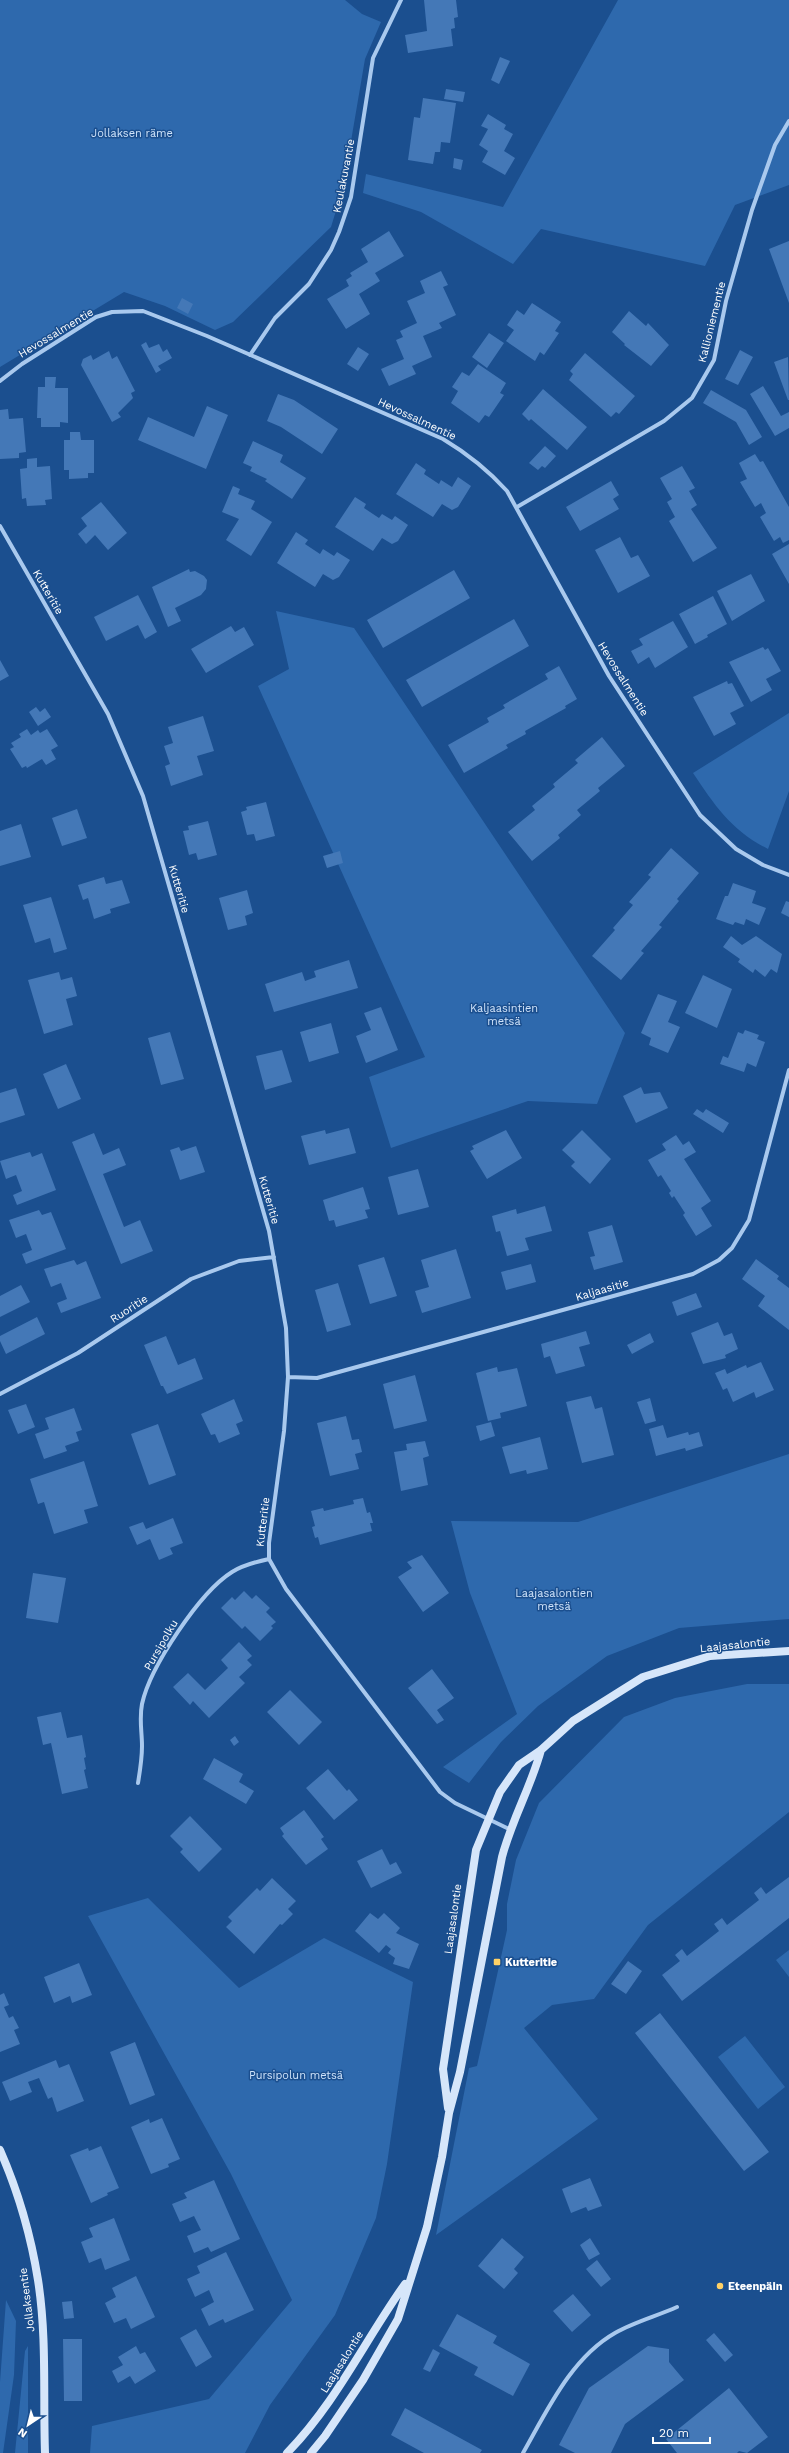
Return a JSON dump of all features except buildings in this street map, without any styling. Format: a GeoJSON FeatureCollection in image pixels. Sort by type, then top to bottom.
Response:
{"type":"FeatureCollection","features":[{"type":"Feature","properties":{"kind":"main road","name":"Laajasalontie"},"geometry":{"type":"LineString","coordinates":[[449,2113],[444,2062],[476,1850],[500,1792],[519,1765],[541,1750],[573,1721],[643,1677],[710,1656],[789,1651]]}},
{"type":"Feature","properties":{"kind":"main road","name":"Laajasalontie"},"geometry":{"type":"LineString","coordinates":[[311,2453],[347,2405],[398,2319],[409,2278],[427,2227],[442,2157],[449,2113],[460,2072],[495,1887],[509,1829],[533,1780],[541,1750]]}},
{"type":"Feature","properties":{"kind":"main road","name":"Jollaksentie"},"geometry":{"type":"LineString","coordinates":[[0,2150],[27,2226],[38,2281],[43,2343],[45,2453]]}},
{"type":"Feature","properties":{"kind":"main road","name":"Laajasalontie"},"geometry":{"type":"LineString","coordinates":[[287,2453],[337,2393],[386,2311],[409,2278]]}},
{"type":"Feature","properties":{"kind":"street","name":"Keulakuvantie"},"geometry":{"type":"LineString","coordinates":[[250,355],[275,318],[309,284],[331,250],[339,232],[351,197],[373,58],[401,0]]}},
{"type":"Feature","properties":{"kind":"street","name":"Kallioniementie"},"geometry":{"type":"LineString","coordinates":[[517,507],[664,421],[692,398],[714,360],[726,301],[752,210],[775,145],[789,121]]}},
{"type":"Feature","properties":{"kind":"street","name":"Hevossalmentie"},"geometry":{"type":"LineString","coordinates":[[0,381],[22,364],[96,318],[129,310],[143,311],[161,317],[443,439],[471,457],[490,472],[507,491],[609,676],[700,815],[736,849],[763,865],[789,875]]}},
{"type":"Feature","properties":{"kind":"street","name":"Kutteritie"},"geometry":{"type":"LineString","coordinates":[[0,526],[108,714],[143,796],[269,1231],[286,1328],[288,1377],[284,1431],[268,1559],[286,1589],[433,1784],[442,1794],[454,1803],[509,1829]]}},
{"type":"Feature","properties":{"kind":"street","name":"Kaljaasitie"},"geometry":{"type":"LineString","coordinates":[[288,1377],[317,1378],[491,1331],[693,1274],[719,1260],[732,1248],[749,1220],[789,1070]]}},
{"type":"Feature","properties":{"kind":"street","name":"Ruoritie"},"geometry":{"type":"LineString","coordinates":[[0,1394],[72,1356],[191,1279],[239,1261],[274,1257]]}},
{"type":"Feature","properties":{"kind":"street","name":"Pursipolku"},"geometry":{"type":"LineString","coordinates":[[138,1783],[142,1746],[140,1721],[143,1702],[147,1688],[183,1624],[211,1589],[230,1573],[244,1565],[268,1559]]}},
{"type":"Feature","properties":{"kind":"street"},"geometry":{"type":"LineString","coordinates":[[523,2453],[552,2400],[570,2376],[598,2346],[615,2333],[677,2307]]}},
{"type":"Feature","properties":{"kind":"green space","name":"Jollaksen räme"},"geometry":{"type":"Polygon","coordinates":[[[0,0],[345,0],[362,14],[381,22],[365,59],[343,188],[331,227],[233,322],[215,330],[165,306],[124,292],[0,367],[0,0]]]}},
{"type":"Feature","properties":{"kind":"green space"},"geometry":{"type":"Polygon","coordinates":[[[618,0],[789,0],[789,185],[735,205],[705,266],[541,229],[513,264],[421,212],[363,193],[366,174],[503,207],[618,0]]]}},
{"type":"Feature","properties":{"kind":"green space","name":"Kaljaasintien metsä"},"geometry":{"type":"Polygon","coordinates":[[[276,611],[354,628],[625,1033],[597,1104],[528,1101],[391,1148],[369,1077],[425,1057],[258,686],[289,669],[276,611]]]}},
{"type":"Feature","properties":{"kind":"green space"},"geometry":{"type":"Polygon","coordinates":[[[789,713],[789,791],[768,849],[744,834],[725,817],[693,773],[789,713]]]}},
{"type":"Feature","properties":{"kind":"green space","name":"Laajasalontien metsä"},"geometry":{"type":"Polygon","coordinates":[[[789,1454],[789,1619],[679,1628],[607,1656],[538,1706],[501,1742],[469,1783],[443,1767],[517,1714],[470,1593],[451,1521],[578,1522],[789,1454]]]}},
{"type":"Feature","properties":{"kind":"green space"},"geometry":{"type":"Polygon","coordinates":[[[747,1684],[789,1684],[789,1812],[648,1925],[594,1999],[552,2005],[524,2028],[598,2119],[436,2235],[469,2068],[477,2066],[507,1930],[507,1904],[516,1860],[539,1803],[624,1717],[675,1698],[747,1684]]]}},
{"type":"Feature","properties":{"kind":"green space","name":"Pursipolun metsä"},"geometry":{"type":"Polygon","coordinates":[[[148,1898],[239,1988],[324,1938],[413,1982],[387,2164],[376,2218],[335,2315],[270,2405],[245,2453],[90,2453],[92,2426],[209,2399],[292,2300],[231,2174],[88,1916],[148,1898]]]}},
{"type":"Feature","properties":{"kind":"green space"},"geometry":{"type":"Polygon","coordinates":[[[789,1950],[789,1977],[776,1960],[789,1950]]]}},
{"type":"Feature","properties":{"kind":"green space"},"geometry":{"type":"Polygon","coordinates":[[[745,2036],[785,2087],[758,2109],[718,2057],[745,2036]]]}},
{"type":"Feature","properties":{"kind":"green space"},"geometry":{"type":"Polygon","coordinates":[[[6,2300],[16,2321],[14,2375],[3,2453],[0,2453],[0,2382],[6,2300]]]}},
{"type":"Feature","properties":{"kind":"green space"},"geometry":{"type":"Polygon","coordinates":[[[28,2346],[28,2453],[15,2453],[25,2351],[28,2346]]]}},
{"type":"Feature","properties":{"kind":"place","name":"Kutteritie"},"geometry":{"type":"Point","coordinates":[497,1962]}},
{"type":"Feature","properties":{"kind":"place","name":"Eteenpäin"},"geometry":{"type":"Point","coordinates":[720,2286]}}]}
